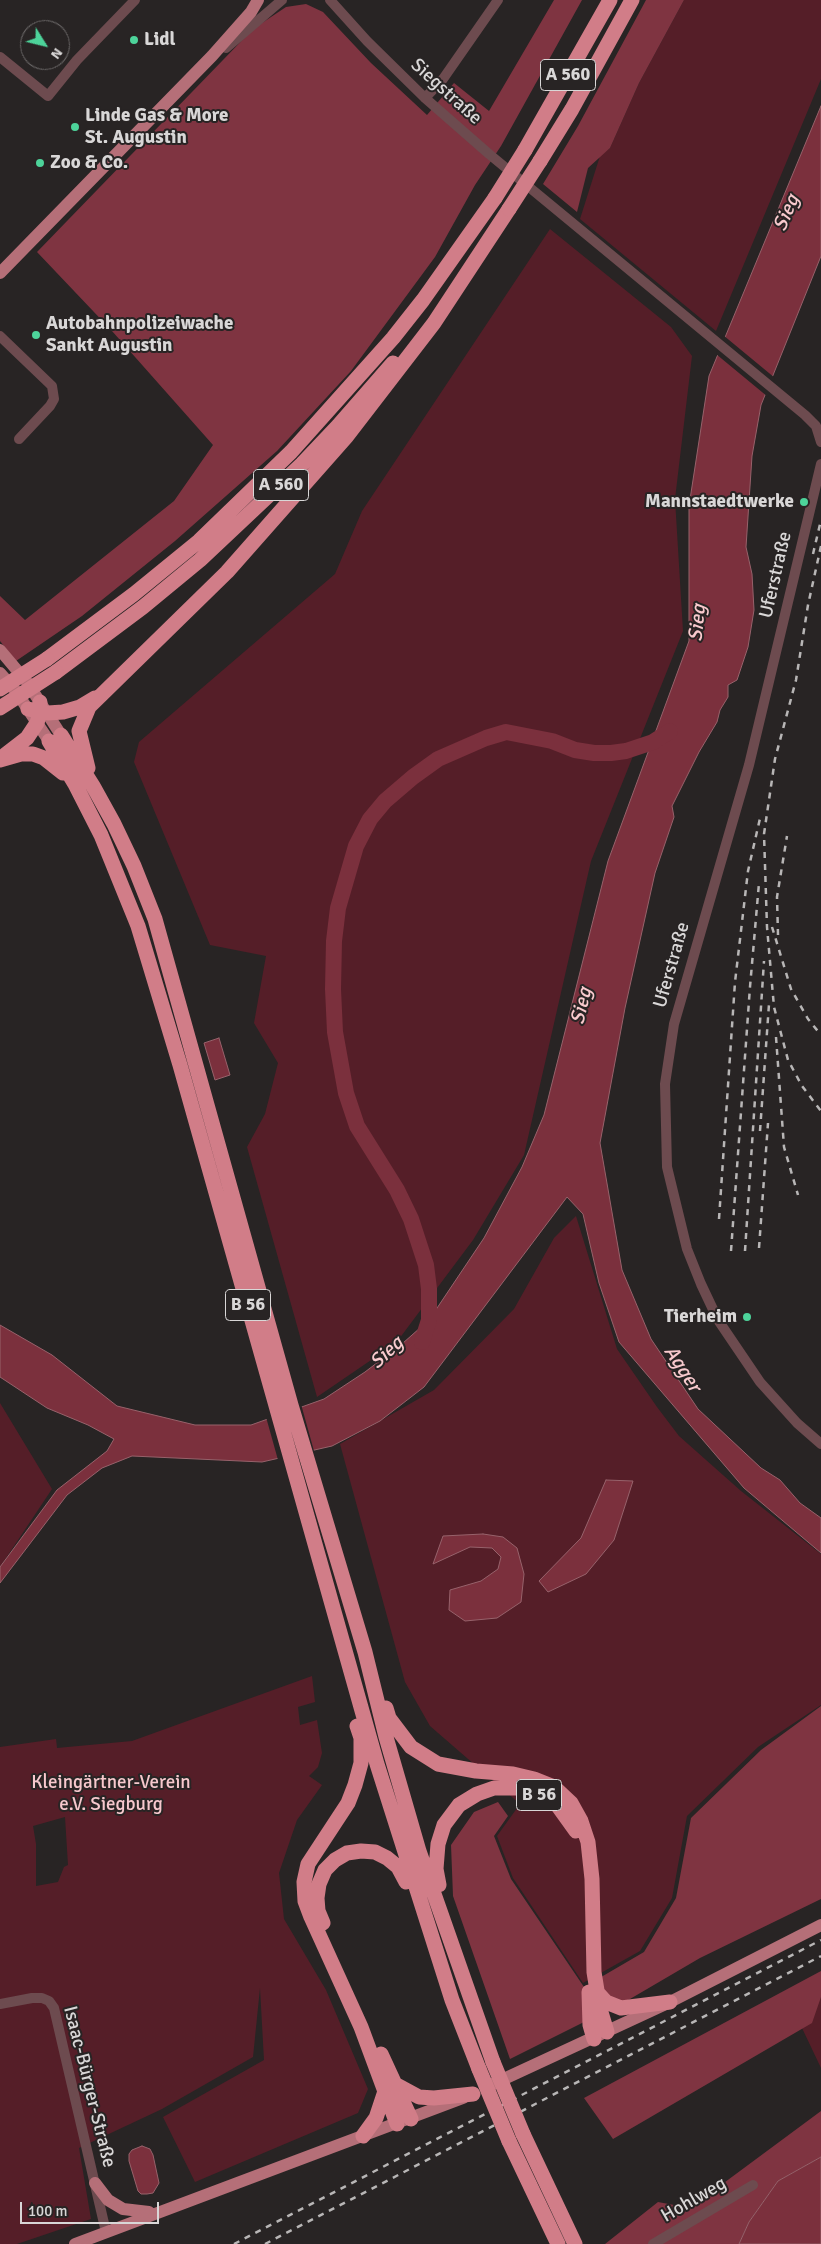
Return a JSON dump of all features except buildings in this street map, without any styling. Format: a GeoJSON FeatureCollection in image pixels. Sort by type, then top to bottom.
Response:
{"type":"FeatureCollection","features":[{"type":"Feature","properties":{"kind":"highway","name":"A 560"},"geometry":{"type":"LineString","coordinates":[[0,689],[46,659],[134,594],[199,541],[292,452],[394,338],[495,198],[525,150],[610,0]]}},
{"type":"Feature","properties":{"kind":"highway","name":"A 560"},"geometry":{"type":"LineString","coordinates":[[0,708],[56,672],[136,612],[200,560],[295,471],[338,426],[406,347],[473,264],[572,110],[632,0]]}},
{"type":"Feature","properties":{"kind":"highway"},"geometry":{"type":"LineString","coordinates":[[93,786],[79,731],[81,723],[90,708],[99,696],[201,599],[317,471],[409,358],[473,264]]}},
{"type":"Feature","properties":{"kind":"highway"},"geometry":{"type":"LineString","coordinates":[[0,759],[27,738],[38,712],[72,710],[99,696]]}},
{"type":"Feature","properties":{"kind":"highway","name":"B 56"},"geometry":{"type":"LineString","coordinates":[[55,738],[93,786],[134,866],[155,919],[203,1120],[348,1666],[405,1858],[452,2000],[523,2134],[575,2244]]}},
{"type":"Feature","properties":{"kind":"highway","name":"B 56"},"geometry":{"type":"LineString","coordinates":[[55,738],[75,784],[101,835],[138,926],[203,1120],[365,1652],[386,1736],[416,1841],[448,1933],[509,2141],[558,2244]]}},
{"type":"Feature","properties":{"kind":"highway"},"geometry":{"type":"LineString","coordinates":[[0,759],[22,754],[33,754],[54,764],[75,784]]}},
{"type":"Feature","properties":{"kind":"highway"},"geometry":{"type":"LineString","coordinates":[[365,1652],[376,1675],[389,1718],[411,1747],[438,1764],[534,1778],[554,1787],[571,1803],[581,1820],[588,1842],[592,1879],[594,1972],[601,2036]]}},
{"type":"Feature","properties":{"kind":"highway"},"geometry":{"type":"LineString","coordinates":[[348,1666],[349,1692],[360,1738],[361,1763],[348,1804],[308,1864],[304,1882],[305,1901],[390,2088],[418,2097],[434,2098],[472,2094]]}},
{"type":"Feature","properties":{"kind":"highway","name":"B 56"},"geometry":{"type":"LineString","coordinates":[[448,1933],[436,1869],[438,1844],[444,1825],[459,1805],[476,1794],[494,1788],[522,1788],[542,1796],[558,1806],[572,1822],[582,1850],[586,1875],[588,1915],[590,2025],[601,2036]]}},
{"type":"Feature","properties":{"kind":"highway"},"geometry":{"type":"LineString","coordinates":[[404,2121],[366,2024],[318,1911],[319,1884],[326,1870],[335,1860],[347,1853],[374,1852],[387,1858],[398,1867],[404,1877],[415,1910],[429,1928]]}},
{"type":"Feature","properties":{"kind":"highway"},"geometry":{"type":"LineString","coordinates":[[596,1992],[606,2002],[621,2008],[670,2002]]}},
{"type":"Feature","properties":{"kind":"highway"},"geometry":{"type":"LineString","coordinates":[[363,2136],[376,2118],[390,2088]]}},
{"type":"Feature","properties":{"kind":"main road"},"geometry":{"type":"LineString","coordinates":[[0,273],[212,56],[251,12],[258,0]]}},
{"type":"Feature","properties":{"kind":"main road","name":"B 56"},"geometry":{"type":"LineString","coordinates":[[0,650],[27,682],[38,712]]}},
{"type":"Feature","properties":{"kind":"main road","name":"B 56"},"geometry":{"type":"LineString","coordinates":[[0,673],[38,712],[55,738]]}},
{"type":"Feature","properties":{"kind":"main road"},"geometry":{"type":"LineString","coordinates":[[75,2244],[472,2094],[601,2036],[821,1924]]}},
{"type":"Feature","properties":{"kind":"main road"},"geometry":{"type":"LineString","coordinates":[[95,2183],[108,2200],[123,2209],[156,2212]]}},
{"type":"Feature","properties":{"kind":"street"},"geometry":{"type":"LineString","coordinates":[[0,57],[48,96],[77,60],[135,0]]}},
{"type":"Feature","properties":{"kind":"street"},"geometry":{"type":"LineString","coordinates":[[212,56],[224,50],[282,0]]}},
{"type":"Feature","properties":{"kind":"street"},"geometry":{"type":"LineString","coordinates":[[322,0],[339,10]]}},
{"type":"Feature","properties":{"kind":"street","name":"Siegstraße"},"geometry":{"type":"LineString","coordinates":[[330,0],[425,98],[805,415],[816,426],[820,436]]}},
{"type":"Feature","properties":{"kind":"street"},"geometry":{"type":"LineString","coordinates":[[425,98],[443,79],[498,0]]}},
{"type":"Feature","properties":{"kind":"street"},"geometry":{"type":"LineString","coordinates":[[0,336],[52,386],[54,399],[50,406],[19,439]]}},
{"type":"Feature","properties":{"kind":"street","name":"Uferstraße"},"geometry":{"type":"LineString","coordinates":[[821,464],[748,765],[674,1024],[665,1084],[667,1167],[687,1249],[701,1284],[718,1320],[760,1382],[797,1423],[821,1444]]}},
{"type":"Feature","properties":{"kind":"street","name":"Isaac-Bürger-Straße"},"geometry":{"type":"LineString","coordinates":[[0,2004],[42,1998],[49,2001],[54,2008],[106,2232]]}},
{"type":"Feature","properties":{"kind":"street","name":"Hohlweg"},"geometry":{"type":"LineString","coordinates":[[652,2244],[753,2186]]}},
{"type":"Feature","properties":{"kind":"green space"},"geometry":{"type":"Polygon","coordinates":[[[684,0],[821,0],[821,79],[716,331],[580,219],[600,156],[610,148],[639,83],[684,0]]]}},
{"type":"Feature","properties":{"kind":"green space"},"geometry":{"type":"Polygon","coordinates":[[[550,229],[671,327],[692,356],[675,499],[683,631],[591,861],[524,1155],[473,1240],[396,1343],[317,1397],[247,1147],[265,1114],[278,1063],[254,1023],[266,956],[210,945],[134,762],[139,742],[335,574],[362,511],[550,229]]]}},
{"type":"Feature","properties":{"kind":"green space"},"geometry":{"type":"Polygon","coordinates":[[[576,1216],[617,1349],[657,1407],[679,1436],[741,1491],[821,1554],[821,1705],[758,1747],[687,1816],[672,1898],[640,1951],[583,1983],[513,1878],[497,1836],[520,1804],[430,1726],[405,1682],[340,1444],[434,1390],[514,1309],[554,1238],[576,1216]]]}},
{"type":"Feature","properties":{"kind":"green space"},"geometry":{"type":"Polygon","coordinates":[[[0,1403],[52,1489],[0,1567],[0,1403]]]}},
{"type":"Feature","properties":{"kind":"green space","name":"Kleingärtner-Verein e.V. Siegburg"},"geometry":{"type":"Polygon","coordinates":[[[312,1676],[315,1702],[298,1707],[300,1725],[317,1720],[322,1753],[318,1767],[309,1776],[322,1785],[297,1820],[279,1873],[284,1919],[326,1990],[368,2089],[358,2113],[195,2182],[163,2117],[264,2060],[260,1988],[253,2057],[162,2109],[79,2148],[91,2219],[17,2244],[0,2244],[0,1747],[56,1739],[57,1748],[132,1741],[312,1676]],[[65,1817],[33,1826],[36,1844],[36,1886],[58,1882],[64,1867],[68,1865],[65,1817]]]}},
{"type":"Feature","properties":{"kind":"green space"},"geometry":{"type":"Polygon","coordinates":[[[821,1985],[821,2068],[802,2028],[821,1985]]]}},
{"type":"Feature","properties":{"kind":"shaded area"},"geometry":{"type":"Polygon","coordinates":[[[554,0],[582,0],[501,146],[475,185],[435,257],[351,371],[277,451],[175,541],[82,616],[16,661],[0,641],[0,596],[25,620],[174,501],[213,445],[112,331],[37,252],[253,29],[286,7],[306,4],[323,12],[371,63],[427,115],[454,83],[489,111],[554,0]]]}},
{"type":"Feature","properties":{"kind":"shaded area"},"geometry":{"type":"Polygon","coordinates":[[[646,0],[684,0],[639,83],[610,148],[588,168],[577,212],[543,184],[578,126],[646,0]]]}},
{"type":"Feature","properties":{"kind":"shaded area"},"geometry":{"type":"Polygon","coordinates":[[[821,1706],[821,1899],[700,1958],[630,1999],[510,2059],[453,1896],[451,1845],[474,1812],[498,1802],[508,1816],[494,1836],[511,1879],[584,1987],[644,1952],[676,1898],[691,1818],[761,1750],[821,1706]]]}},
{"type":"Feature","properties":{"kind":"shaded area"},"geometry":{"type":"Polygon","coordinates":[[[821,1971],[821,1997],[812,2023],[613,2139],[584,2098],[821,1971]]]}},
{"type":"Feature","properties":{"kind":"shaded area"},"geometry":{"type":"Polygon","coordinates":[[[821,2111],[821,2157],[778,2181],[749,2222],[739,2244],[605,2244],[658,2202],[690,2208],[821,2111]]]}},
{"type":"Feature","properties":{"kind":"water","name":"Sieg"},"geometry":{"type":"Polygon","coordinates":[[[821,106],[821,256],[761,405],[752,456],[746,547],[752,574],[754,610],[748,647],[737,680],[728,685],[728,697],[720,710],[717,722],[699,752],[672,806],[674,817],[655,873],[625,1008],[600,1143],[622,1270],[651,1339],[698,1409],[761,1468],[780,1480],[800,1503],[821,1518],[821,1553],[744,1488],[619,1342],[599,1283],[583,1214],[567,1197],[424,1387],[380,1421],[332,1446],[262,1462],[132,1456],[102,1468],[67,1495],[0,1583],[0,1567],[57,1490],[107,1451],[114,1439],[88,1425],[47,1408],[0,1377],[0,1325],[52,1355],[117,1406],[195,1425],[251,1425],[324,1399],[365,1372],[403,1343],[429,1320],[484,1238],[522,1167],[544,1115],[608,861],[689,641],[689,506],[709,376],[821,106]]]}},
{"type":"Feature","properties":{"kind":"water"},"geometry":{"type":"Polygon","coordinates":[[[219,1038],[230,1075],[215,1080],[204,1043],[219,1038]]]}},
{"type":"Feature","properties":{"kind":"water"},"geometry":{"type":"Polygon","coordinates":[[[606,1480],[633,1481],[614,1540],[586,1574],[548,1592],[539,1581],[581,1538],[606,1480]]]}},
{"type":"Feature","properties":{"kind":"water"},"geometry":{"type":"Polygon","coordinates":[[[483,1534],[503,1537],[517,1548],[524,1574],[521,1602],[497,1618],[465,1621],[449,1610],[450,1590],[481,1581],[498,1569],[501,1557],[492,1548],[470,1547],[433,1564],[443,1536],[483,1534]]]}},
{"type":"Feature","properties":{"kind":"water"},"geometry":{"type":"Polygon","coordinates":[[[142,2146],[150,2149],[153,2155],[159,2183],[153,2193],[141,2194],[138,2191],[129,2161],[129,2154],[132,2150],[142,2146]]]}},
{"type":"Feature","properties":{"kind":"water"},"geometry":{"type":"Polygon","coordinates":[[[821,2157],[821,2244],[739,2244],[749,2222],[778,2181],[821,2157]]]}},
{"type":"Feature","properties":{"kind":"pier"},"geometry":{"type":"Polygon","coordinates":[[[723,335],[775,378],[768,397],[716,354],[723,335]]]}},
{"type":"Feature","properties":{"kind":"pier"},"geometry":{"type":"Polygon","coordinates":[[[301,1404],[314,1451],[278,1460],[266,1417],[301,1404]]]}},
{"type":"Feature","properties":{"kind":"waterway"},"geometry":{"type":"LineString","coordinates":[[422,1342],[429,1320],[429,1289],[426,1265],[411,1219],[397,1190],[357,1126],[346,1093],[335,1032],[333,989],[334,941],[338,908],[356,846],[370,819],[385,801],[413,777],[438,759],[486,738],[506,732],[552,741],[575,750],[611,753],[626,751],[653,742],[670,731]]}},
{"type":"Feature","properties":{"kind":"railway"},"geometry":{"type":"LineString","coordinates":[[813,554],[821,520]]}},
{"type":"Feature","properties":{"kind":"railway"},"geometry":{"type":"LineString","coordinates":[[821,546],[808,605],[796,680],[775,759],[764,834],[767,927],[774,1007],[788,1060],[802,1086],[821,1111]]}},
{"type":"Feature","properties":{"kind":"railway"},"geometry":{"type":"LineString","coordinates":[[719,1219],[735,982],[748,871],[761,814]]}},
{"type":"Feature","properties":{"kind":"railway"},"geometry":{"type":"LineString","coordinates":[[778,935],[777,897],[787,836]]}},
{"type":"Feature","properties":{"kind":"railway"},"geometry":{"type":"LineString","coordinates":[[731,1251],[759,883]]}},
{"type":"Feature","properties":{"kind":"railway"},"geometry":{"type":"LineString","coordinates":[[772,927],[791,989],[808,1019],[821,1035]]}},
{"type":"Feature","properties":{"kind":"railway"},"geometry":{"type":"LineString","coordinates":[[745,1251],[764,961]]}},
{"type":"Feature","properties":{"kind":"railway"},"geometry":{"type":"LineString","coordinates":[[760,1131],[769,1004]]}},
{"type":"Feature","properties":{"kind":"railway"},"geometry":{"type":"LineString","coordinates":[[776,1037],[784,1147],[798,1195]]}},
{"type":"Feature","properties":{"kind":"railway"},"geometry":{"type":"LineString","coordinates":[[759,1248],[768,1123]]}},
{"type":"Feature","properties":{"kind":"railway"},"geometry":{"type":"LineString","coordinates":[[234,2244],[821,1940]]}},
{"type":"Feature","properties":{"kind":"railway"},"geometry":{"type":"LineString","coordinates":[[265,2244],[821,1956]]}},
{"type":"Feature","properties":{"kind":"place","name":"Lidl"},"geometry":{"type":"Point","coordinates":[134,40]}},
{"type":"Feature","properties":{"kind":"place","name":"Linde Gas & More St. Augustin"},"geometry":{"type":"Point","coordinates":[75,127]}},
{"type":"Feature","properties":{"kind":"place","name":"Zoo & Co."},"geometry":{"type":"Point","coordinates":[40,163]}},
{"type":"Feature","properties":{"kind":"place","name":"Autobahnpolizeiwache Sankt Augustin"},"geometry":{"type":"Point","coordinates":[36,335]}},
{"type":"Feature","properties":{"kind":"place","name":"Mannstaedtwerke"},"geometry":{"type":"Point","coordinates":[804,502]}},
{"type":"Feature","properties":{"kind":"place","name":"Tierheim"},"geometry":{"type":"Point","coordinates":[747,1317]}},
{"type":"Feature","properties":{"kind":"water label","name":"Agger"},"geometry":{"type":"Point","coordinates":[682,1369]}}]}
